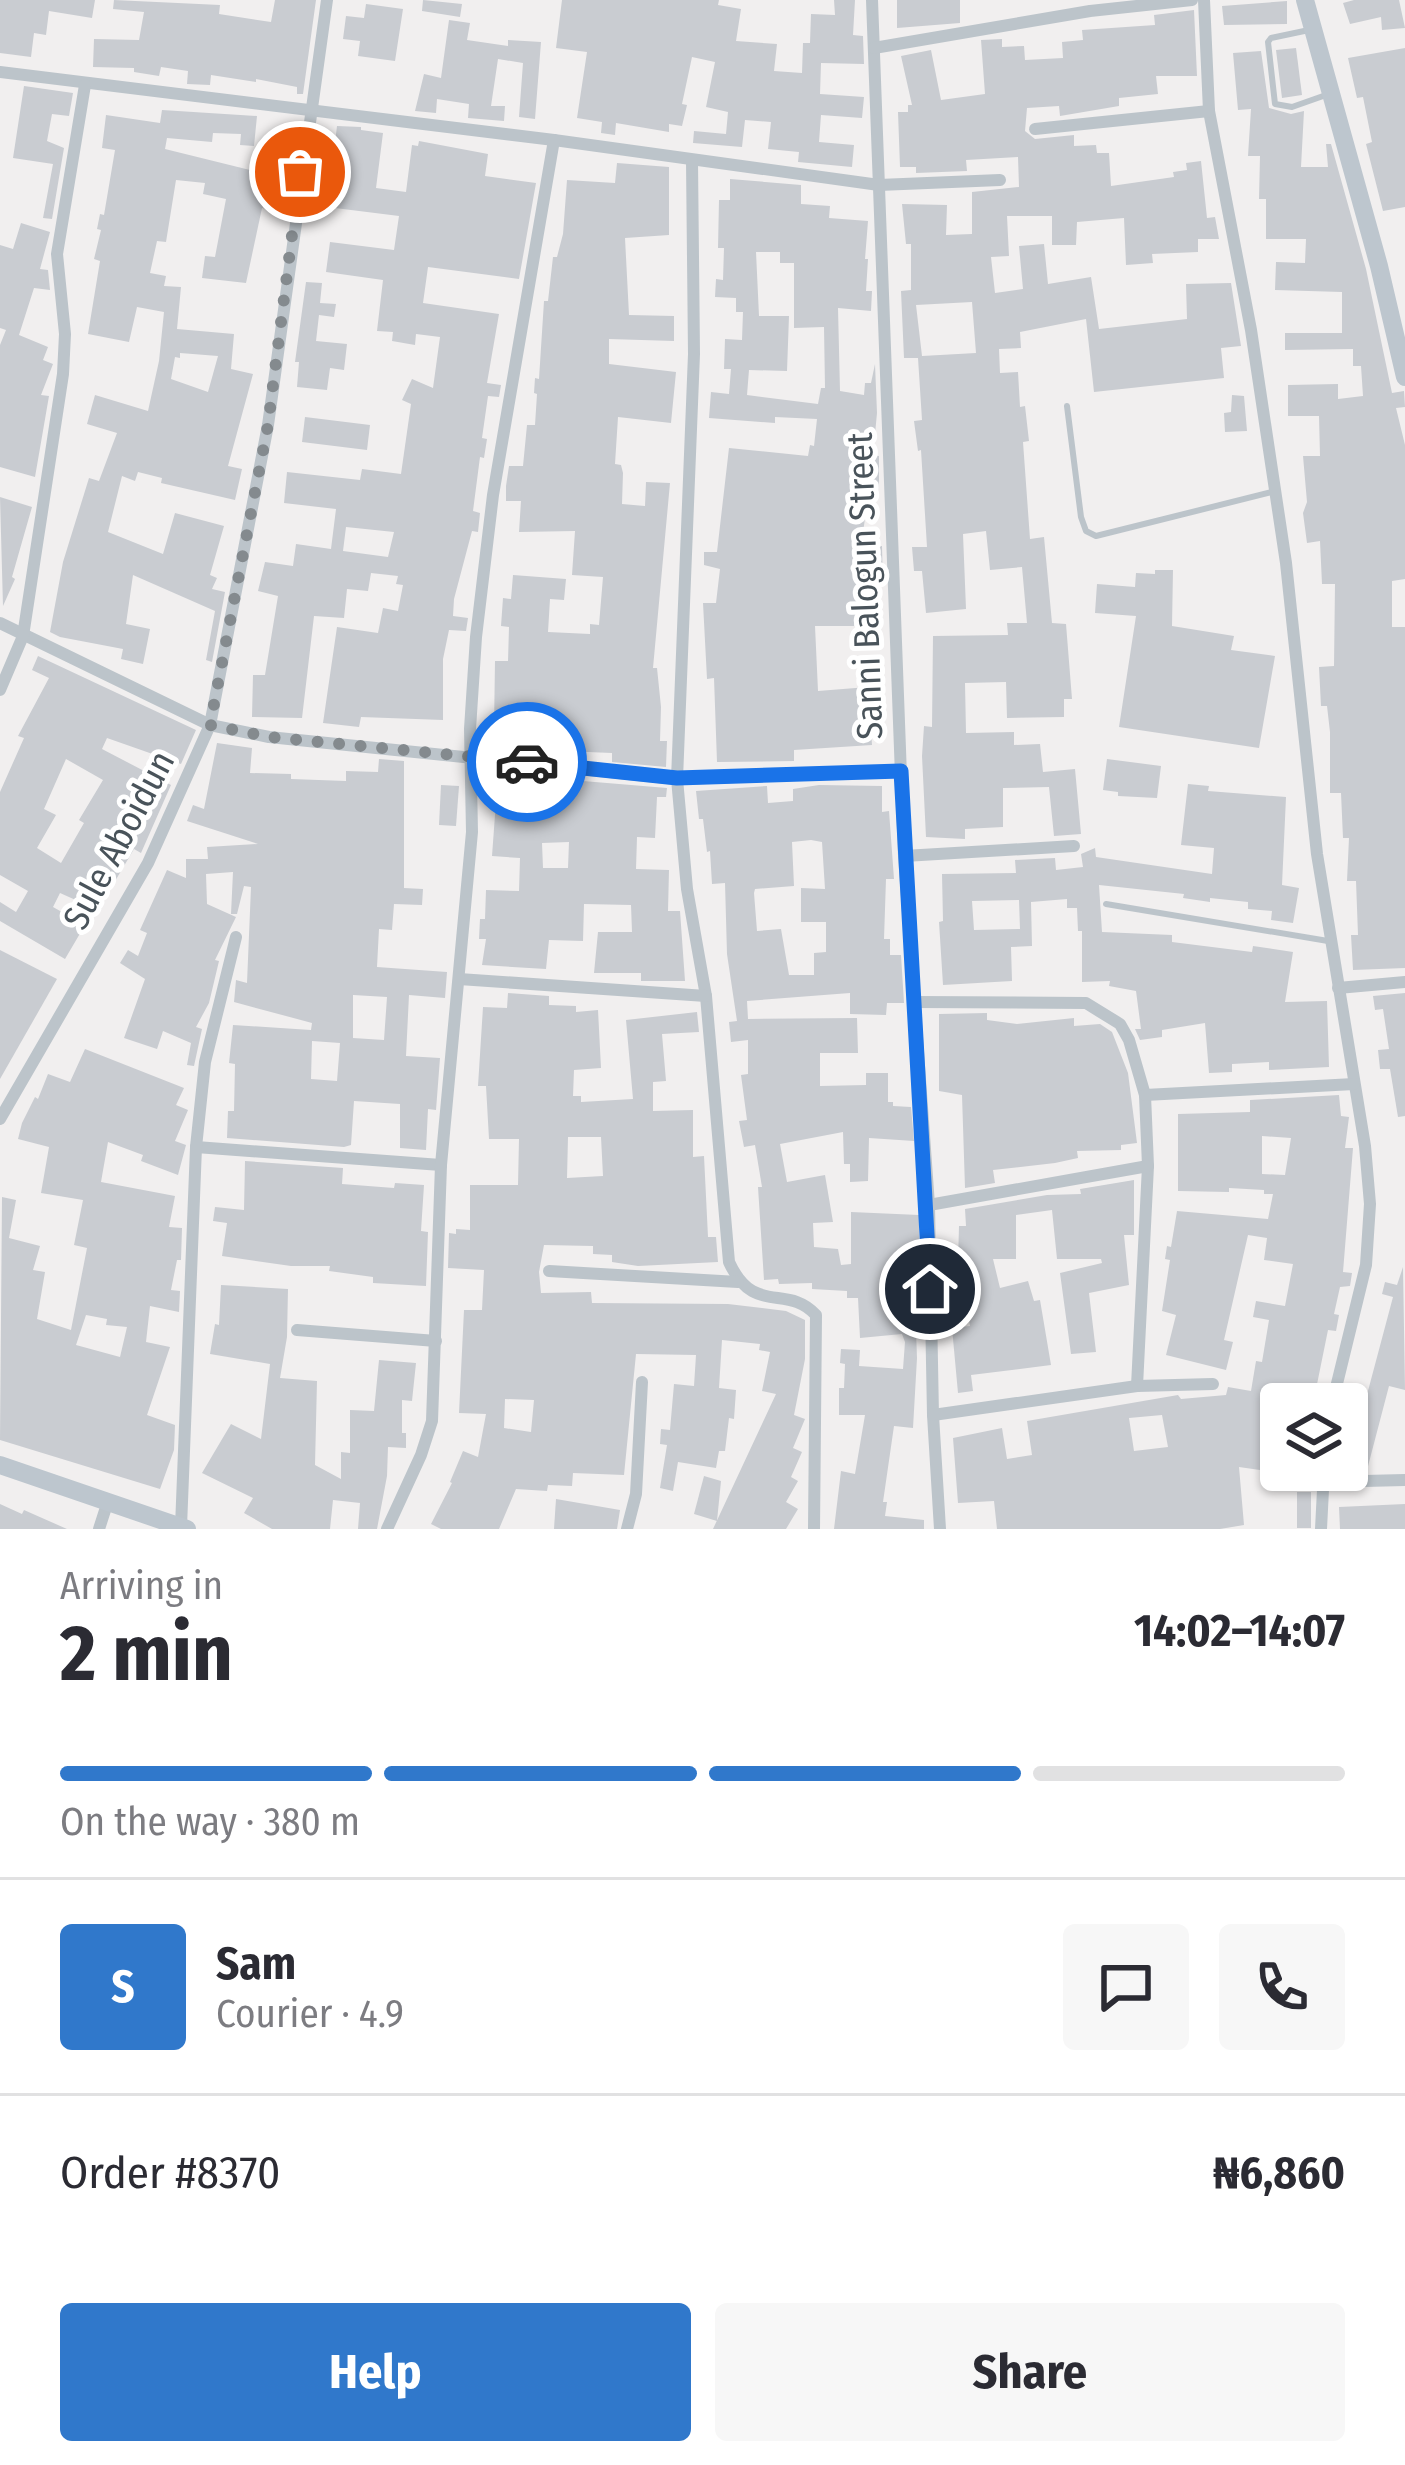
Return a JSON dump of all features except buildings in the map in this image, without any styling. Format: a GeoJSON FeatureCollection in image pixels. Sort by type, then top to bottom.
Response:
{"type":"FeatureCollection","features":[{"type":"Feature","properties":{"kind":"street","name":"Sule Aboidun"},"geometry":{"type":"LineString","coordinates":[[0,1119],[148,863],[210,725],[268,425],[327,0]]}},
{"type":"Feature","properties":{"kind":"street","name":"Sanni Balogun Street"},"geometry":{"type":"LineString","coordinates":[[872,0],[904,856],[928,1205],[940,1529]]}},
{"type":"Feature","properties":{"kind":"street"},"geometry":{"type":"LineString","coordinates":[[874,48],[1089,6],[1192,0]]}},
{"type":"Feature","properties":{"kind":"street"},"geometry":{"type":"LineString","coordinates":[[1204,0],[1209,111],[1251,330],[1286,563],[1302,741],[1370,1204],[1366,1265],[1336,1383]]}},
{"type":"Feature","properties":{"kind":"street"},"geometry":{"type":"LineString","coordinates":[[1305,0],[1405,376]]}},
{"type":"Feature","properties":{"kind":"street"},"geometry":{"type":"LineString","coordinates":[[0,72],[879,185],[1000,180]]}},
{"type":"Feature","properties":{"kind":"street"},"geometry":{"type":"LineString","coordinates":[[0,690],[23,635],[63,374],[65,334],[57,254],[85,85]]}},
{"type":"Feature","properties":{"kind":"street"},"geometry":{"type":"LineString","coordinates":[[1035,129],[1209,111]]}},
{"type":"Feature","properties":{"kind":"street"},"geometry":{"type":"LineString","coordinates":[[387,1529],[422,1456],[432,1421],[441,1165],[472,832],[474,660],[491,508],[554,140]]}},
{"type":"Feature","properties":{"kind":"street"},"geometry":{"type":"LineString","coordinates":[[692,161],[694,354],[677,778],[687,889],[706,996],[729,1262],[738,1282],[751,1293],[803,1305],[816,1315],[814,1529]]}},
{"type":"Feature","properties":{"kind":"street"},"geometry":{"type":"LineString","coordinates":[[0,623],[210,725],[269,737],[677,778],[901,771]]}},
{"type":"Feature","properties":{"kind":"street"},"geometry":{"type":"LineString","coordinates":[[904,856],[1074,846]]}},
{"type":"Feature","properties":{"kind":"street"},"geometry":{"type":"LineString","coordinates":[[0,1465],[184,1528],[196,1147],[205,1062],[236,937]]}},
{"type":"Feature","properties":{"kind":"street"},"geometry":{"type":"LineString","coordinates":[[459,979],[706,996]]}},
{"type":"Feature","properties":{"kind":"street"},"geometry":{"type":"LineString","coordinates":[[1338,988],[1405,982]]}},
{"type":"Feature","properties":{"kind":"street"},"geometry":{"type":"LineString","coordinates":[[914,1002],[1086,1004],[1120,1024],[1144,1095],[1148,1166],[1137,1386]]}},
{"type":"Feature","properties":{"kind":"street"},"geometry":{"type":"LineString","coordinates":[[1144,1095],[1354,1084]]}},
{"type":"Feature","properties":{"kind":"street"},"geometry":{"type":"LineString","coordinates":[[196,1147],[441,1165]]}},
{"type":"Feature","properties":{"kind":"street"},"geometry":{"type":"LineString","coordinates":[[928,1205],[1148,1166]]}},
{"type":"Feature","properties":{"kind":"street"},"geometry":{"type":"LineString","coordinates":[[549,1271],[738,1282]]}},
{"type":"Feature","properties":{"kind":"street"},"geometry":{"type":"LineString","coordinates":[[297,1330],[436,1341]]}},
{"type":"Feature","properties":{"kind":"street"},"geometry":{"type":"LineString","coordinates":[[627,1529],[636,1494],[642,1382]]}},
{"type":"Feature","properties":{"kind":"street"},"geometry":{"type":"LineString","coordinates":[[933,1415],[1137,1386],[1213,1384]]}},
{"type":"Feature","properties":{"kind":"street"},"geometry":{"type":"LineString","coordinates":[[1368,1478],[1405,1480]]}},
{"type":"Feature","properties":{"kind":"street"},"geometry":{"type":"LineString","coordinates":[[1321,1529],[1322,1491]]}},
{"type":"Feature","properties":{"kind":"street"},"geometry":{"type":"LineString","coordinates":[[99,1529],[108,1502]]}},
{"type":"Feature","properties":{"kind":"lane"},"geometry":{"type":"LineString","coordinates":[[1312,29],[1268,42],[1275,104],[1292,107],[1331,93]]}},
{"type":"Feature","properties":{"kind":"lane"},"geometry":{"type":"LineString","coordinates":[[1067,406],[1081,517],[1086,531],[1096,536],[1272,493]]}},
{"type":"Feature","properties":{"kind":"lane"},"geometry":{"type":"LineString","coordinates":[[1106,904],[1331,942]]}},
{"type":"Feature","properties":{"kind":"way so far"},"geometry":{"type":"LineString","coordinates":[[300,172],[268,425],[210,725],[269,737],[527,762]]}},
{"type":"Feature","properties":{"kind":"route"},"geometry":{"type":"LineString","coordinates":[[527,762],[677,778],[901,771],[930,1289]]}}]}
